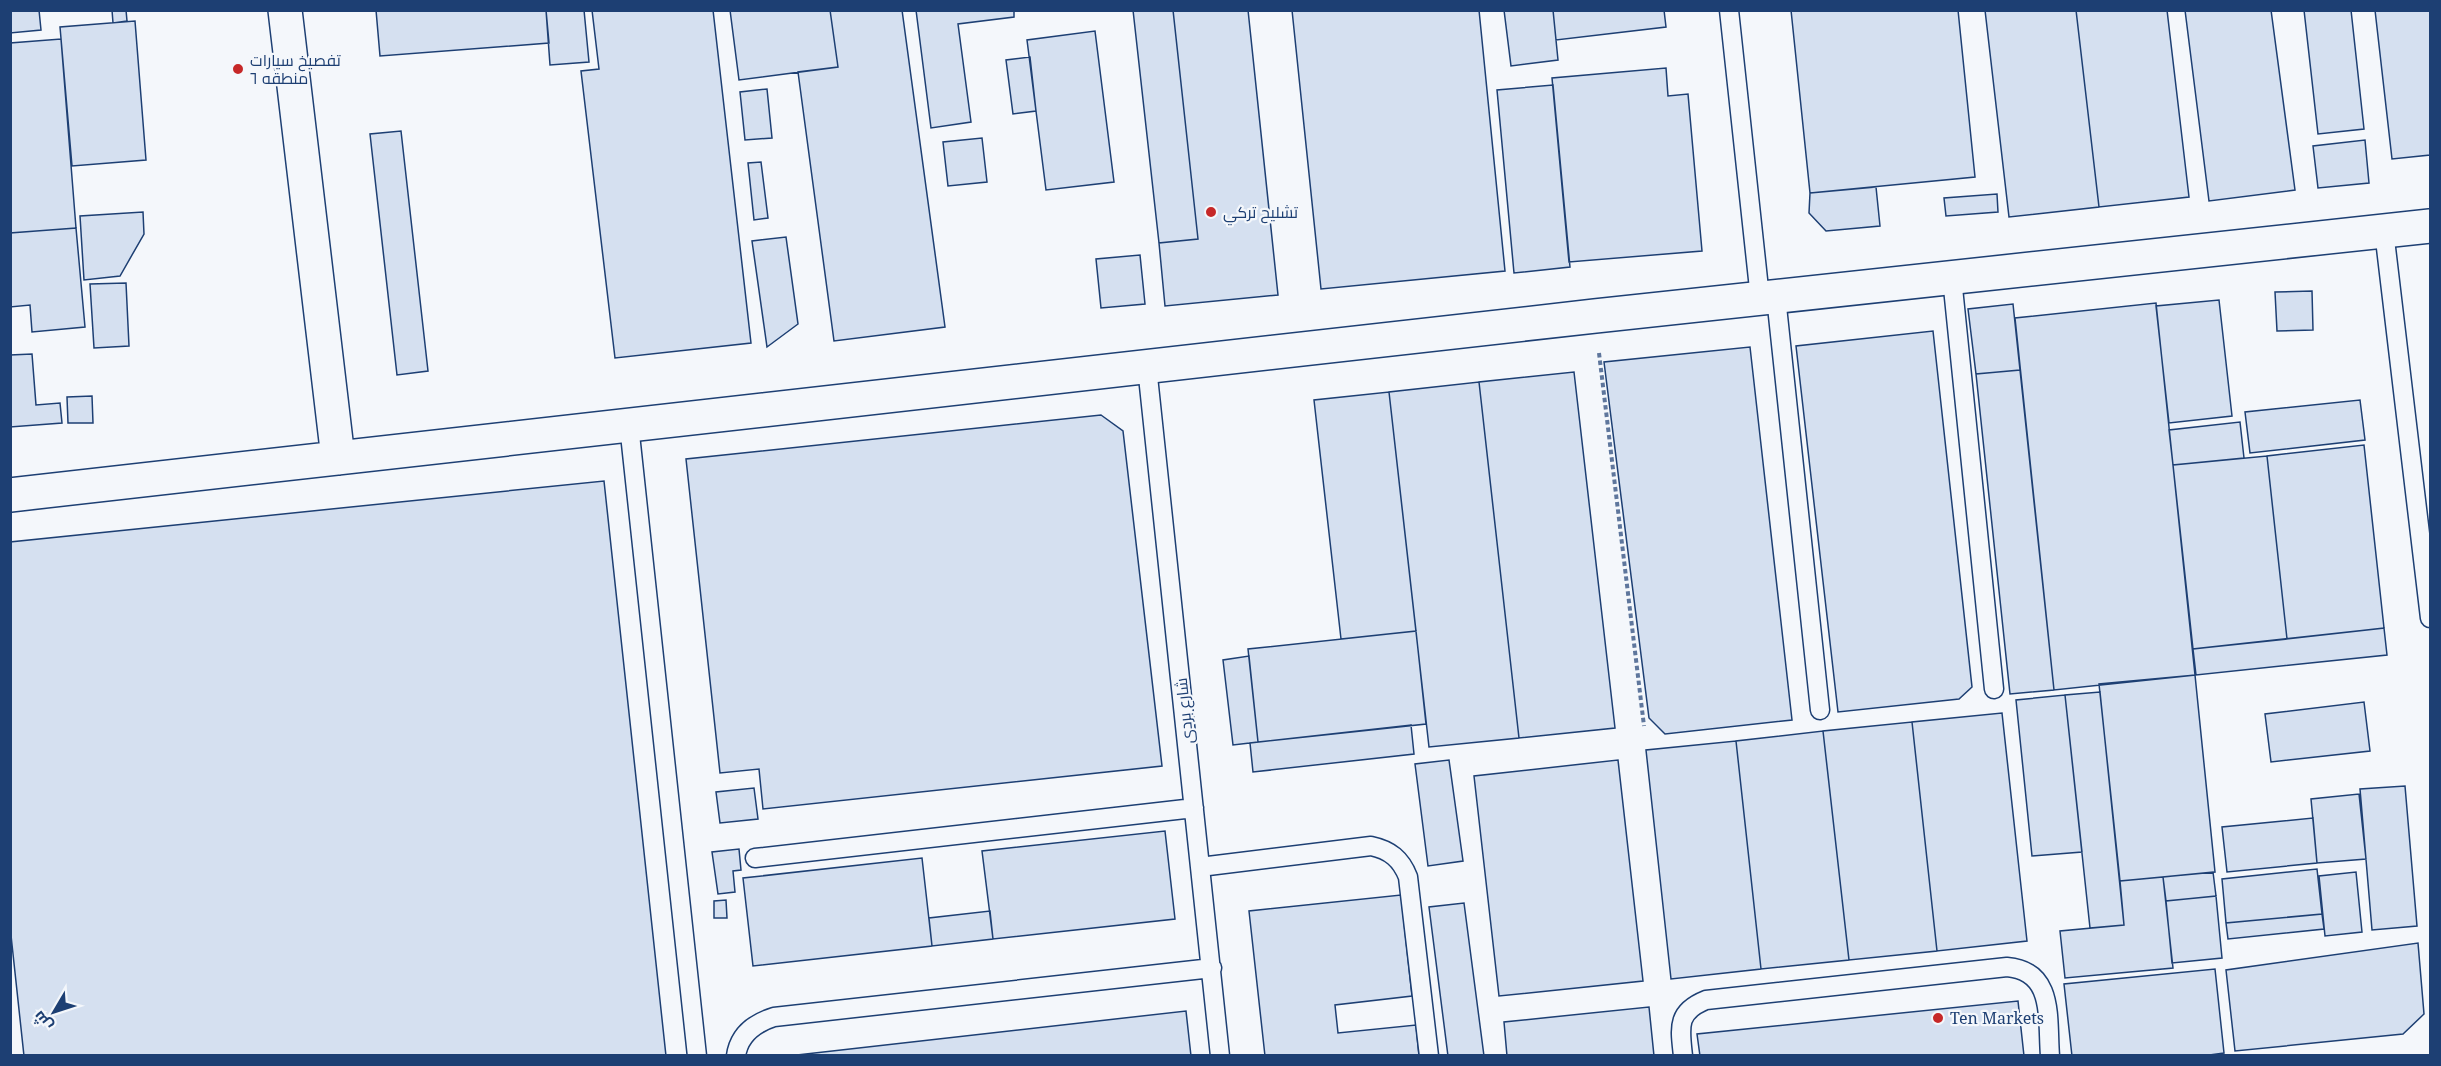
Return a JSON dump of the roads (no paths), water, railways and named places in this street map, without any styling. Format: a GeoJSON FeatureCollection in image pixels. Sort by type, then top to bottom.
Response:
{"type":"FeatureCollection","features":[{"type":"Feature","properties":{"kind":"street"},"geometry":{"type":"LineString","coordinates":[[285,10],[338,458]]}},
{"type":"Feature","properties":{"kind":"street"},"geometry":{"type":"LineString","coordinates":[[10,495],[1595,316],[2430,226]]}},
{"type":"Feature","properties":{"kind":"lane"},"geometry":{"type":"LineString","coordinates":[[1729,10],[1820,710]]}},
{"type":"Feature","properties":{"kind":"lane"},"geometry":{"type":"LineString","coordinates":[[2384,231],[2430,618]]}},
{"type":"Feature","properties":{"kind":"lane"},"geometry":{"type":"LineString","coordinates":[[1952,278],[1994,689]]}},
{"type":"Feature","properties":{"kind":"lane","name":"شارع بردى"},"geometry":{"type":"LineString","coordinates":[[1147,367],[1220,1056]]}},
{"type":"Feature","properties":{"kind":"lane"},"geometry":{"type":"LineString","coordinates":[[629,425],[697,1056]]}},
{"type":"Feature","properties":{"kind":"lane"},"geometry":{"type":"LineString","coordinates":[[755,858],[1194,808]]}},
{"type":"Feature","properties":{"kind":"lane"},"geometry":{"type":"LineString","coordinates":[[1200,867],[1371,846],[1383,849],[1395,856],[1404,865],[1408,878],[1429,1056]]}},
{"type":"Feature","properties":{"kind":"lane"},"geometry":{"type":"LineString","coordinates":[[1683,1056],[1681,1024],[1686,1013],[1695,1005],[1706,1000],[2007,967],[2020,968],[2032,974],[2041,984],[2046,996],[2050,1056]]}},
{"type":"Feature","properties":{"kind":"lane"},"geometry":{"type":"LineString","coordinates":[[736,1056],[737,1048],[745,1033],[758,1022],[774,1017],[1212,968]]}},
{"type":"Feature","properties":{"kind":"place","name":"تفصيخ سيارات منطقه ٦"},"geometry":{"type":"Point","coordinates":[238,69]}},
{"type":"Feature","properties":{"kind":"place","name":"تشليح تركي"},"geometry":{"type":"Point","coordinates":[1211,212]}},
{"type":"Feature","properties":{"kind":"place","name":"Ten Markets"},"geometry":{"type":"Point","coordinates":[1938,1018]}}]}
